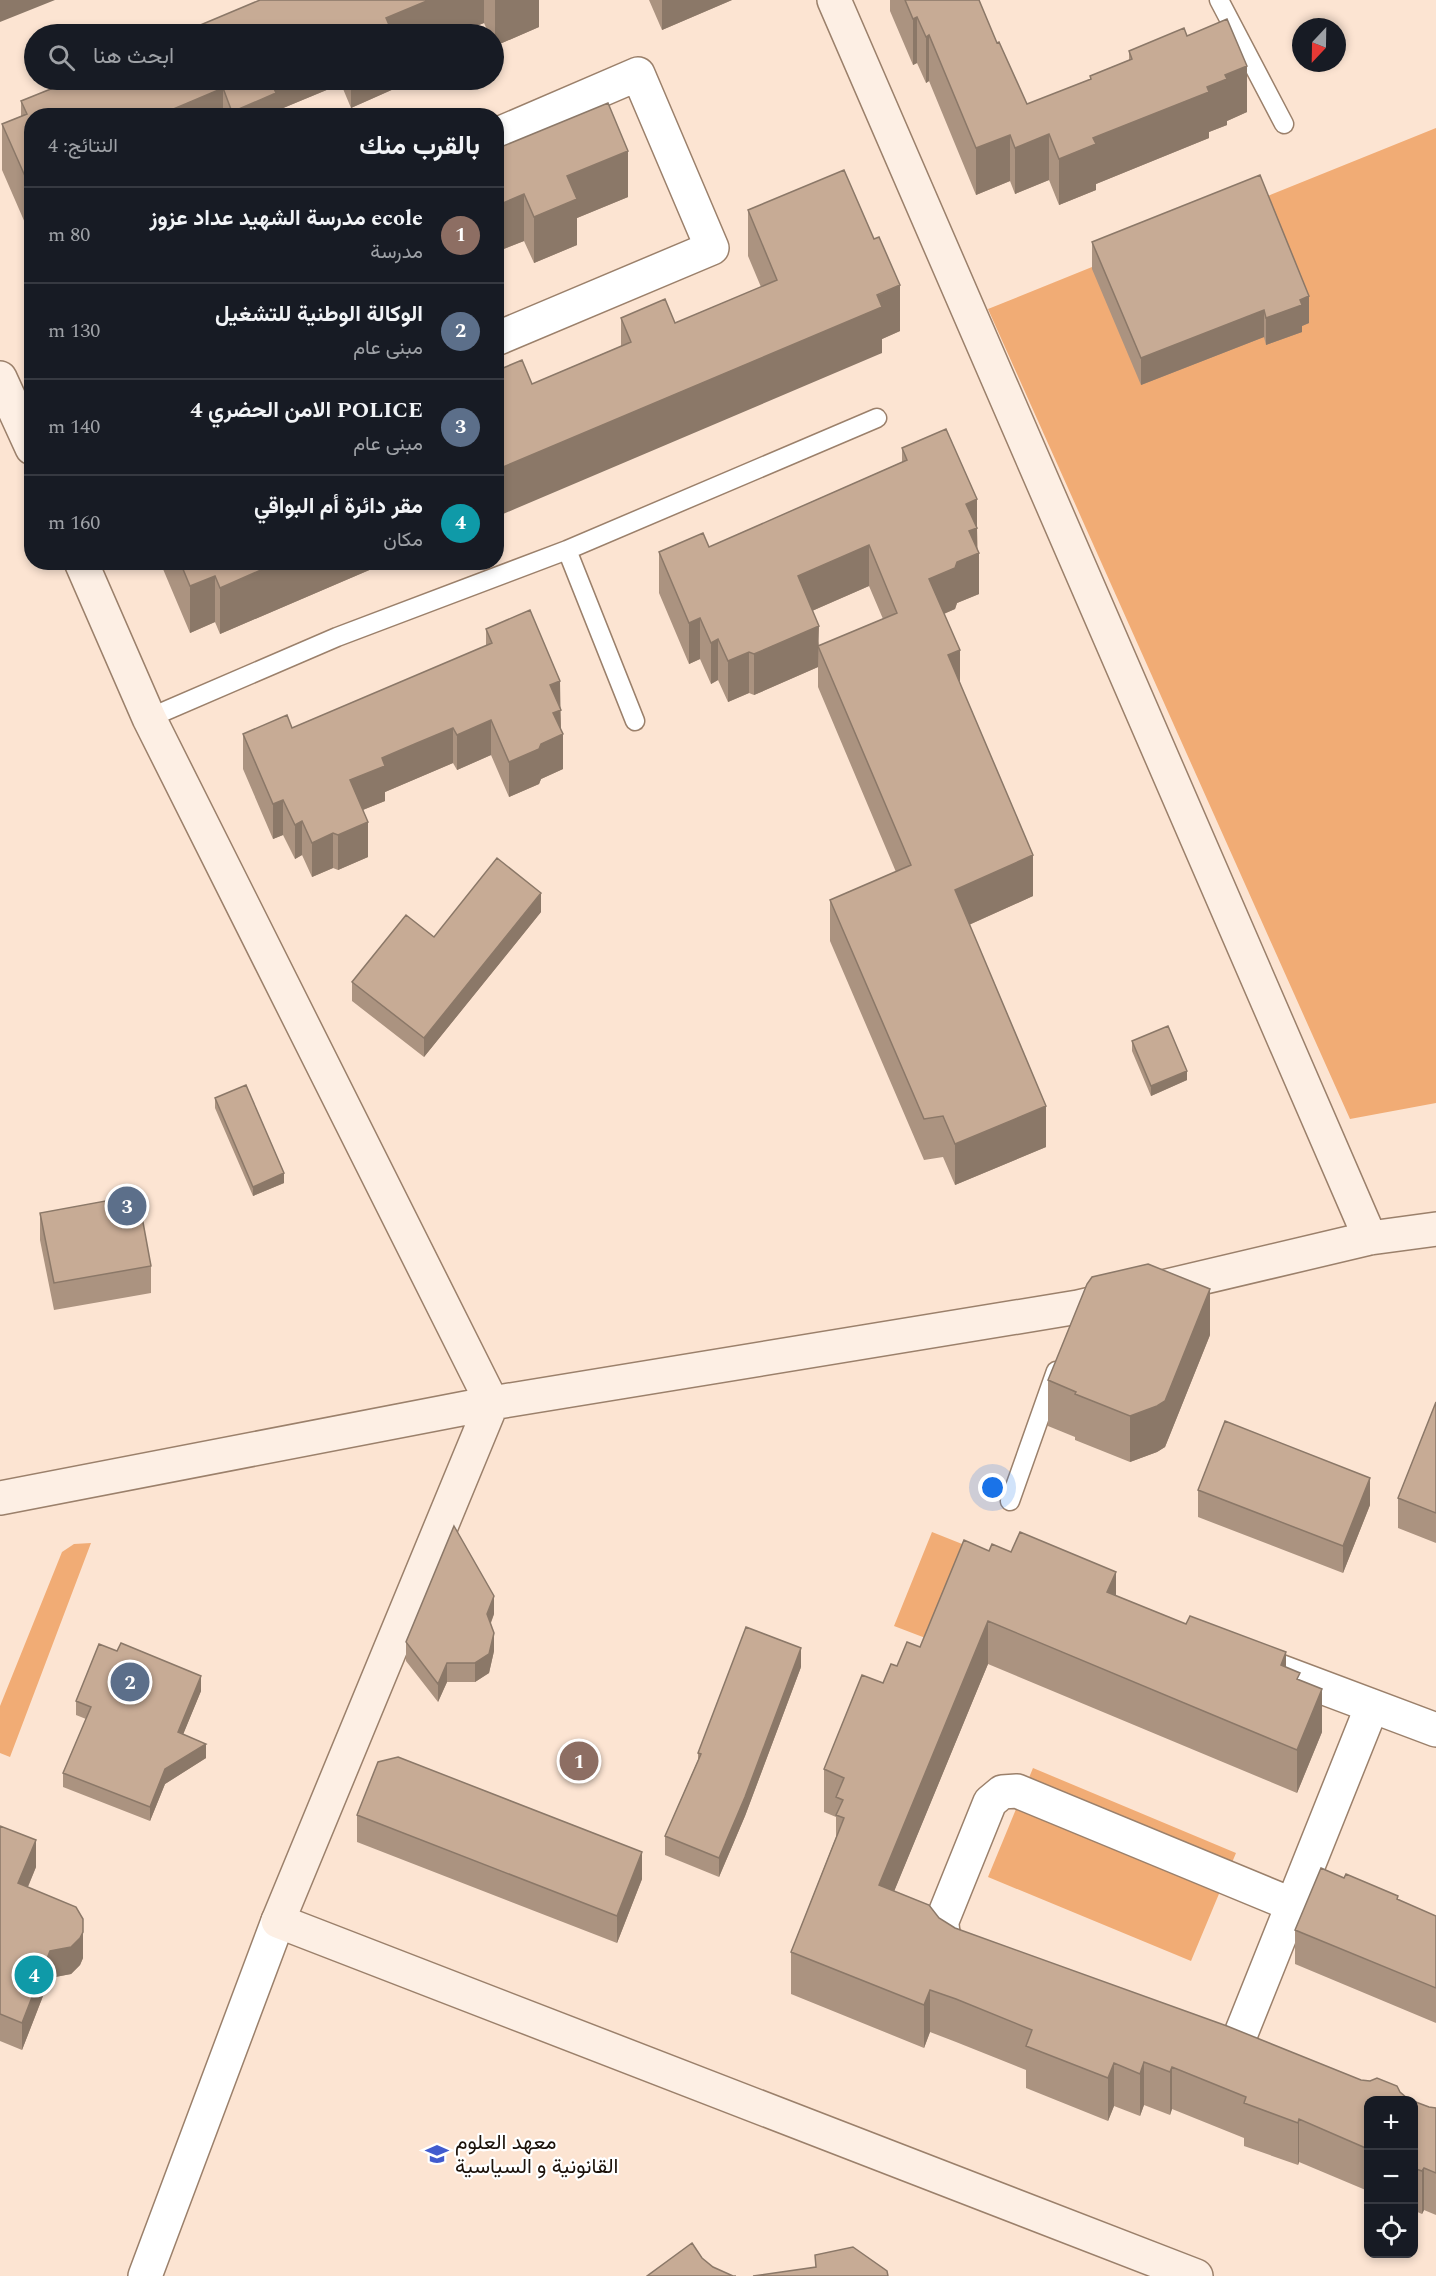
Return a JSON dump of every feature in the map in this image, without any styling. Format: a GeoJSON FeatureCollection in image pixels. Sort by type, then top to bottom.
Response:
{"type":"FeatureCollection","features":[{"type":"Feature","properties":{"kind":"street"},"geometry":{"type":"LineString","coordinates":[[834,0],[1370,1238]]}},
{"type":"Feature","properties":{"kind":"street"},"geometry":{"type":"LineString","coordinates":[[504,132],[638,74],[712,248],[504,336]]}},
{"type":"Feature","properties":{"kind":"street"},"geometry":{"type":"LineString","coordinates":[[0,378],[24,411]]}},
{"type":"Feature","properties":{"kind":"street"},"geometry":{"type":"LineString","coordinates":[[84,570],[149,718],[492,1403],[278,1921],[145,2276]]}},
{"type":"Feature","properties":{"kind":"street"},"geometry":{"type":"LineString","coordinates":[[0,1498],[492,1403],[1074,1318],[1370,1238],[1436,1229]]}},
{"type":"Feature","properties":{"kind":"street"},"geometry":{"type":"LineString","coordinates":[[1227,1652],[1436,1730]]}},
{"type":"Feature","properties":{"kind":"street"},"geometry":{"type":"LineString","coordinates":[[1234,2051],[1293,1905],[1317,1876],[1372,1706]]}},
{"type":"Feature","properties":{"kind":"street"},"geometry":{"type":"LineString","coordinates":[[994,1965],[950,1947],[942,1934],[942,1921],[986,1809],[990,1802],[1002,1792],[1017,1791],[1293,1905]]}},
{"type":"Feature","properties":{"kind":"street"},"geometry":{"type":"LineString","coordinates":[[278,1921],[1196,2276]]}},
{"type":"Feature","properties":{"kind":"street"},"geometry":{"type":"LineString","coordinates":[[1202,2040],[1265,2064]]}},
{"type":"Feature","properties":{"kind":"lane"},"geometry":{"type":"LineString","coordinates":[[1219,0],[1284,124]]}},
{"type":"Feature","properties":{"kind":"lane"},"geometry":{"type":"LineString","coordinates":[[149,718],[336,637],[567,550],[877,418]]}},
{"type":"Feature","properties":{"kind":"lane"},"geometry":{"type":"LineString","coordinates":[[567,550],[635,721]]}},
{"type":"Feature","properties":{"kind":"lane"},"geometry":{"type":"LineString","coordinates":[[1011,1501],[1063,1350]]}},
{"type":"Feature","properties":{"kind":"shaded area"},"geometry":{"type":"Polygon","coordinates":[[[1436,128],[1436,1103],[1350,1119],[988,309],[1436,128]]]}},
{"type":"Feature","properties":{"kind":"shaded area"},"geometry":{"type":"Polygon","coordinates":[[[932,1532],[1020,1567],[928,1639],[894,1626],[932,1532]]]}},
{"type":"Feature","properties":{"kind":"shaded area"},"geometry":{"type":"Polygon","coordinates":[[[91,1543],[10,1757],[0,1753],[0,1706],[62,1552],[74,1544],[91,1543]]]}},
{"type":"Feature","properties":{"kind":"shaded area"},"geometry":{"type":"Polygon","coordinates":[[[1033,1768],[1236,1853],[1191,1961],[988,1877],[1033,1768]]]}},
{"type":"Feature","properties":{"kind":"building"},"geometry":{"type":"Polygon","coordinates":[[[260,0],[429,0],[386,18],[389,24],[203,24],[260,0]]]}},
{"type":"Feature","properties":{"kind":"building"},"geometry":{"type":"Polygon","coordinates":[[[905,0],[979,0],[1027,104],[1091,79],[1090,76],[1132,59],[1129,51],[1184,28],[1187,36],[1227,19],[1247,66],[1225,75],[1227,79],[1207,87],[1209,92],[1093,138],[1096,144],[1059,159],[1049,134],[1015,148],[1010,135],[976,148],[929,35],[926,37],[917,17],[913,19],[905,0]]]}},
{"type":"Feature","properties":{"kind":"building"},"geometry":{"type":"Polygon","coordinates":[[[48,90],[218,90],[176,108],[24,108],[21,101],[48,90]]]}},
{"type":"Feature","properties":{"kind":"building"},"geometry":{"type":"Polygon","coordinates":[[[224,90],[275,90],[276,93],[241,108],[230,108],[224,90]]]}},
{"type":"Feature","properties":{"kind":"building"},"geometry":{"type":"Polygon","coordinates":[[[608,103],[628,151],[567,176],[577,199],[534,217],[524,194],[504,203],[504,146],[608,103]]]}},
{"type":"Feature","properties":{"kind":"building"},"geometry":{"type":"Polygon","coordinates":[[[24,115],[24,174],[2,124],[24,115]]]}},
{"type":"Feature","properties":{"kind":"building"},"geometry":{"type":"Polygon","coordinates":[[[844,170],[874,239],[879,237],[900,285],[877,295],[882,307],[504,467],[504,368],[522,360],[532,384],[631,342],[621,318],[665,299],[675,323],[777,280],[748,210],[844,170]]]}},
{"type":"Feature","properties":{"kind":"building"},"geometry":{"type":"Polygon","coordinates":[[[1260,175],[1309,296],[1300,300],[1302,305],[1266,318],[1264,310],[1141,358],[1092,242],[1260,175]]]}},
{"type":"Feature","properties":{"kind":"building"},"geometry":{"type":"Polygon","coordinates":[[[946,429],[977,499],[966,504],[977,528],[969,531],[979,553],[957,562],[955,568],[929,579],[960,650],[948,655],[1033,855],[955,890],[1046,1106],[955,1144],[943,1116],[924,1119],[830,900],[911,865],[818,646],[897,613],[869,545],[798,576],[819,626],[754,654],[749,652],[728,661],[718,639],[711,643],[700,618],[689,623],[659,552],[703,533],[709,547],[907,460],[902,448],[946,429]]]}},
{"type":"Feature","properties":{"kind":"building"},"geometry":{"type":"Polygon","coordinates":[[[183,570],[261,570],[220,588],[215,576],[190,586],[183,570]]]}},
{"type":"Feature","properties":{"kind":"building"},"geometry":{"type":"Polygon","coordinates":[[[530,610],[560,681],[550,685],[561,710],[553,713],[563,734],[541,744],[539,749],[509,762],[491,720],[457,735],[453,728],[382,758],[385,766],[350,780],[368,822],[338,835],[333,833],[312,843],[302,821],[295,825],[283,800],[273,804],[243,734],[287,715],[292,728],[492,643],[486,629],[530,610]]]}},
{"type":"Feature","properties":{"kind":"building"},"geometry":{"type":"Polygon","coordinates":[[[497,858],[541,893],[424,1038],[352,982],[406,915],[434,937],[497,858]]]}},
{"type":"Feature","properties":{"kind":"building"},"geometry":{"type":"Polygon","coordinates":[[[1168,1026],[1187,1071],[1151,1086],[1132,1041],[1168,1026]]]}},
{"type":"Feature","properties":{"kind":"building"},"geometry":{"type":"Polygon","coordinates":[[[246,1085],[284,1173],[253,1187],[215,1098],[246,1085]]]}},
{"type":"Feature","properties":{"kind":"building"},"geometry":{"type":"Polygon","coordinates":[[[138,1195],[151,1266],[54,1283],[40,1213],[138,1195]]]}},
{"type":"Feature","properties":{"kind":"building"},"geometry":{"type":"Polygon","coordinates":[[[1148,1264],[1210,1289],[1165,1401],[1130,1416],[1075,1394],[1076,1392],[1048,1380],[1087,1284],[1092,1277],[1148,1264]]]}},
{"type":"Feature","properties":{"kind":"building"},"geometry":{"type":"Polygon","coordinates":[[[1436,1402],[1436,1513],[1398,1498],[1436,1402]]]}},
{"type":"Feature","properties":{"kind":"building"},"geometry":{"type":"Polygon","coordinates":[[[1225,1421],[1370,1478],[1343,1546],[1198,1490],[1225,1421]]]}},
{"type":"Feature","properties":{"kind":"building"},"geometry":{"type":"Polygon","coordinates":[[[454,1526],[494,1596],[487,1614],[494,1633],[489,1654],[475,1663],[447,1663],[438,1684],[406,1642],[454,1526]]]}},
{"type":"Feature","properties":{"kind":"building"},"geometry":{"type":"Polygon","coordinates":[[[1020,1532],[1116,1572],[1107,1592],[1186,1624],[1190,1616],[1286,1652],[1281,1665],[1300,1673],[1297,1679],[1322,1689],[1297,1750],[988,1621],[879,1885],[929,1905],[939,1918],[955,1928],[1227,2026],[1361,2080],[1370,2081],[1377,2078],[1397,2086],[1405,2096],[1364,2096],[1364,2147],[1299,2119],[1298,2123],[1244,2103],[1246,2097],[1172,2067],[1170,2072],[1144,2062],[1140,2074],[1114,2063],[1108,2078],[1026,2046],[1032,2030],[956,1999],[930,1990],[924,2005],[791,1952],[844,1818],[836,1815],[843,1800],[836,1797],[844,1778],[824,1769],[862,1675],[883,1683],[891,1664],[897,1666],[907,1642],[920,1647],[964,1540],[989,1551],[992,1544],[1011,1552],[1020,1532]]]}},
{"type":"Feature","properties":{"kind":"building"},"geometry":{"type":"Polygon","coordinates":[[[746,1627],[801,1648],[745,1797],[719,1858],[665,1836],[701,1754],[698,1753],[746,1627]]]}},
{"type":"Feature","properties":{"kind":"building"},"geometry":{"type":"Polygon","coordinates":[[[121,1643],[201,1676],[178,1732],[206,1744],[165,1769],[150,1807],[63,1773],[91,1707],[76,1701],[99,1644],[117,1651],[121,1643]]]}},
{"type":"Feature","properties":{"kind":"building"},"geometry":{"type":"Polygon","coordinates":[[[398,1757],[642,1852],[617,1916],[357,1815],[378,1762],[398,1757]]]}},
{"type":"Feature","properties":{"kind":"building"},"geometry":{"type":"Polygon","coordinates":[[[0,1826],[36,1840],[18,1883],[76,1907],[83,1919],[83,1932],[71,1947],[50,1951],[22,2023],[0,2014],[0,1826]]]}},
{"type":"Feature","properties":{"kind":"building"},"geometry":{"type":"Polygon","coordinates":[[[1321,1868],[1344,1878],[1346,1874],[1398,1896],[1397,1899],[1436,1916],[1436,1988],[1295,1930],[1321,1868]]]}},
{"type":"Feature","properties":{"kind":"building"},"geometry":{"type":"Polygon","coordinates":[[[1418,2103],[1436,2108],[1436,2173],[1424,2168],[1422,2171],[1418,2170],[1418,2103]]]}},
{"type":"Feature","properties":{"kind":"building"},"geometry":{"type":"Polygon","coordinates":[[[692,2243],[702,2258],[713,2267],[733,2276],[647,2276],[692,2243]]]}},
{"type":"Feature","properties":{"kind":"building"},"geometry":{"type":"Polygon","coordinates":[[[853,2247],[887,2271],[888,2276],[753,2276],[816,2267],[815,2255],[853,2247]]]}},
{"type":"Feature","properties":{"kind":"place","name":"POLICE الامن الحضري 4"},"geometry":{"type":"Point","coordinates":[127,1206]}},
{"type":"Feature","properties":{"kind":"place","name":"الوكالة الوطنية للتشغيل"},"geometry":{"type":"Point","coordinates":[130,1682]}},
{"type":"Feature","properties":{"kind":"place","name":"ecole مدرسة الشهيد عداد عزوز"},"geometry":{"type":"Point","coordinates":[579,1761]}},
{"type":"Feature","properties":{"kind":"place","name":"مقر دائرة أم البواقي"},"geometry":{"type":"Point","coordinates":[34,1975]}},
{"type":"Feature","properties":{"kind":"place","name":"معهد العلوم القانونية و السياسية"},"geometry":{"type":"Point","coordinates":[437,2154]}}]}
